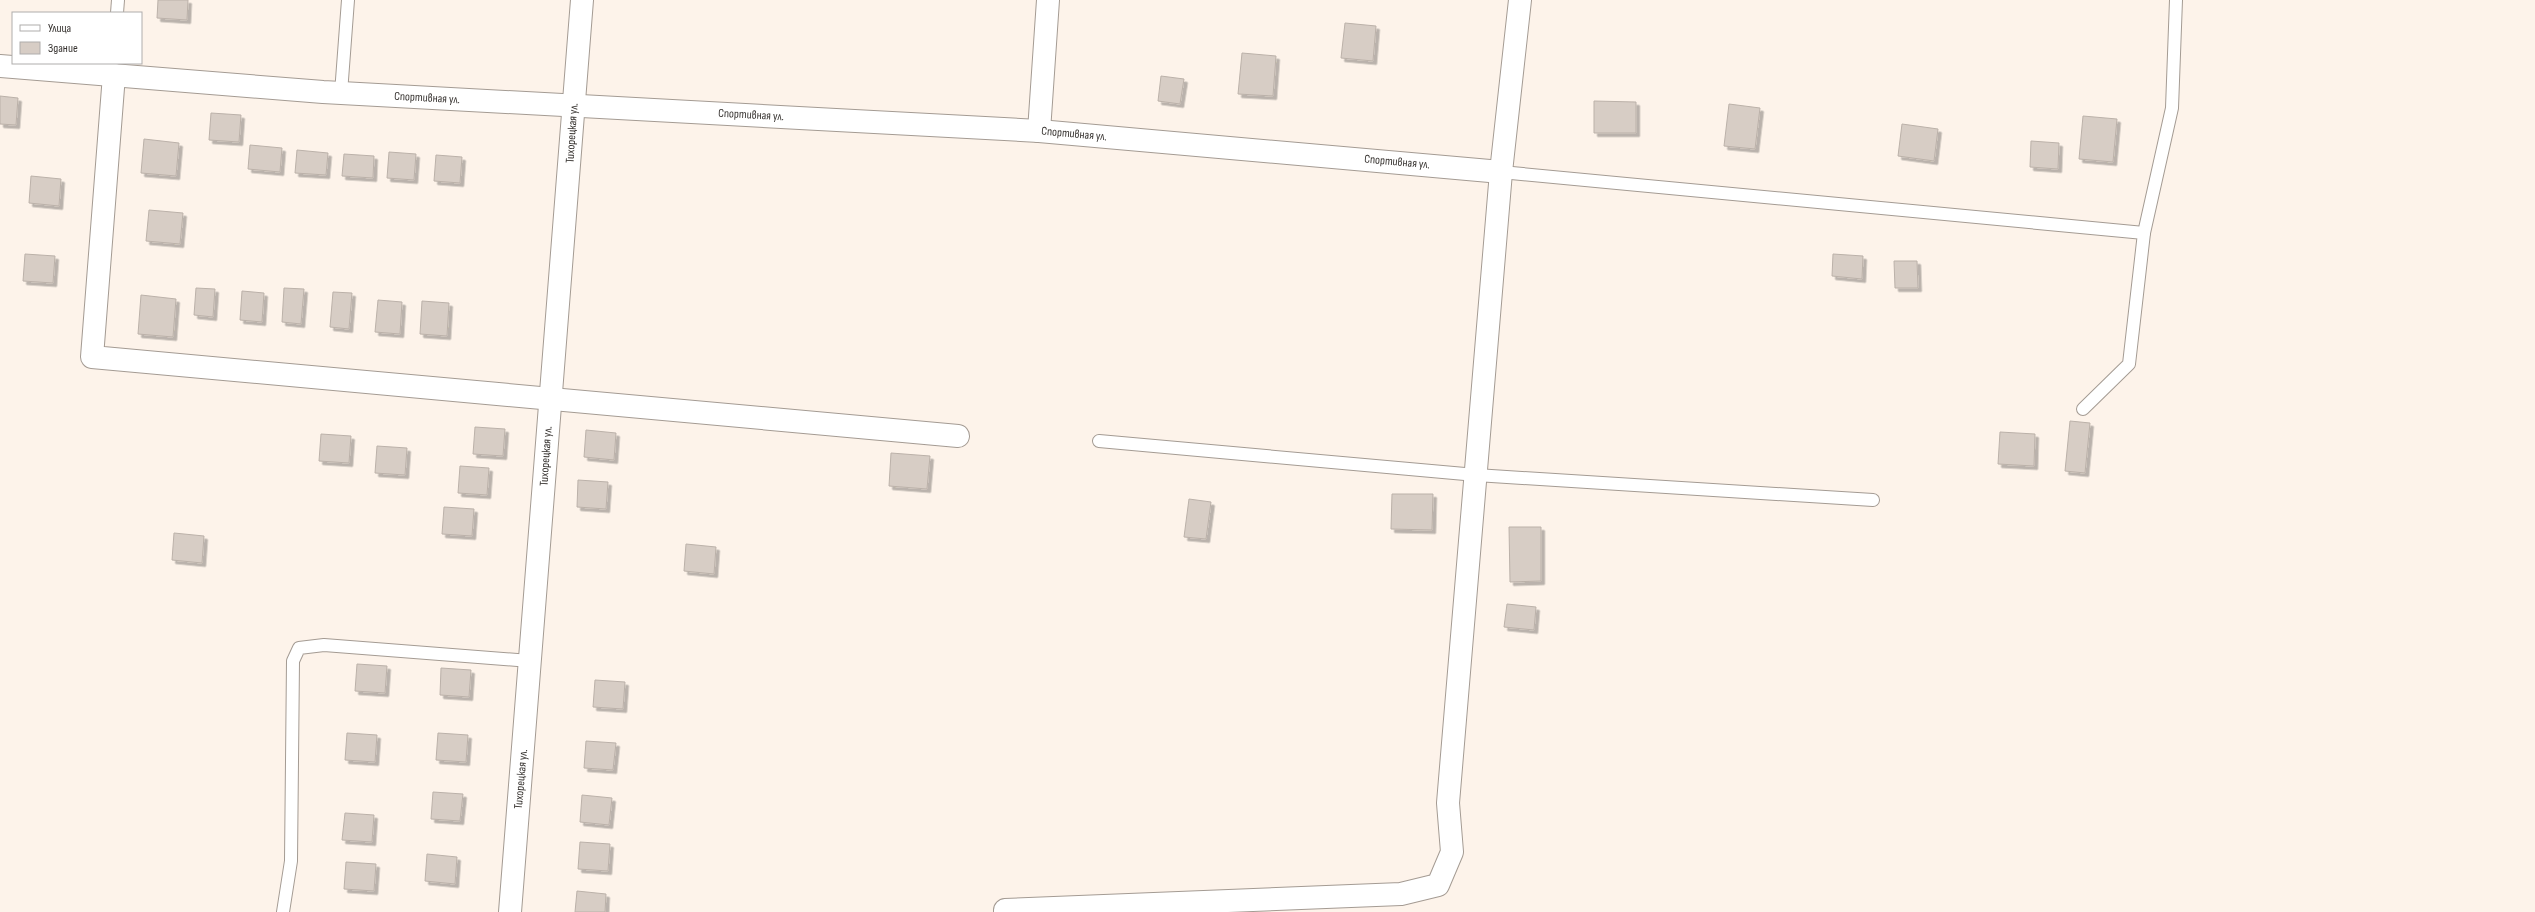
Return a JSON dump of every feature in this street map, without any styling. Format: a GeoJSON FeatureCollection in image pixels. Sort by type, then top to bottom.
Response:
{"type":"FeatureCollection","features":[{"type":"Feature","properties":{"kind":"street","name":"Тихорецкая ул."},"geometry":{"type":"LineString","coordinates":[[510,912],[582,0]]}},
{"type":"Feature","properties":{"kind":"street"},"geometry":{"type":"LineString","coordinates":[[1039,131],[1048,0]]}},
{"type":"Feature","properties":{"kind":"street"},"geometry":{"type":"LineString","coordinates":[[1005,912],[1006,910],[1401,894],[1438,885],[1452,852],[1448,803],[1501,172],[1520,0]]}},
{"type":"Feature","properties":{"kind":"street","name":"Спортивная ул."},"geometry":{"type":"LineString","coordinates":[[0,66],[114,69],[340,93],[1039,131],[1501,172]]}},
{"type":"Feature","properties":{"kind":"street"},"geometry":{"type":"LineString","coordinates":[[114,69],[92,357],[958,436]]}},
{"type":"Feature","properties":{"kind":"lane"},"geometry":{"type":"LineString","coordinates":[[117,12],[118,0]]}},
{"type":"Feature","properties":{"kind":"lane"},"geometry":{"type":"LineString","coordinates":[[340,93],[348,0]]}},
{"type":"Feature","properties":{"kind":"lane"},"geometry":{"type":"LineString","coordinates":[[2083,409],[2130,364],[2144,233],[2172,108],[2176,0]]}},
{"type":"Feature","properties":{"kind":"lane"},"geometry":{"type":"LineString","coordinates":[[1501,172],[2144,233]]}},
{"type":"Feature","properties":{"kind":"lane"},"geometry":{"type":"LineString","coordinates":[[1099,441],[1476,475],[1873,500]]}},
{"type":"Feature","properties":{"kind":"lane"},"geometry":{"type":"LineString","coordinates":[[283,912],[291,861],[293,661],[299,648],[324,645],[530,660]]}},
{"type":"Feature","properties":{"kind":"building"},"geometry":{"type":"Polygon","coordinates":[[[158,0],[188,0],[187,20],[157,18],[158,0]]]}},
{"type":"Feature","properties":{"kind":"building"},"geometry":{"type":"Polygon","coordinates":[[[1345,23],[1376,26],[1373,61],[1341,58],[1345,23]]]}},
{"type":"Feature","properties":{"kind":"building"},"geometry":{"type":"Polygon","coordinates":[[[1242,53],[1276,56],[1273,96],[1238,94],[1242,53]]]}},
{"type":"Feature","properties":{"kind":"building"},"geometry":{"type":"Polygon","coordinates":[[[1161,76],[1184,79],[1180,104],[1158,101],[1161,76]]]}},
{"type":"Feature","properties":{"kind":"building"},"geometry":{"type":"Polygon","coordinates":[[[0,96],[18,98],[16,125],[0,124],[0,96]]]}},
{"type":"Feature","properties":{"kind":"building"},"geometry":{"type":"Polygon","coordinates":[[[1594,101],[1636,102],[1636,133],[1594,133],[1594,101]]]}},
{"type":"Feature","properties":{"kind":"building"},"geometry":{"type":"Polygon","coordinates":[[[1729,104],[1760,108],[1755,149],[1724,146],[1729,104]]]}},
{"type":"Feature","properties":{"kind":"building"},"geometry":{"type":"Polygon","coordinates":[[[211,113],[241,115],[239,142],[209,140],[211,113]]]}},
{"type":"Feature","properties":{"kind":"building"},"geometry":{"type":"Polygon","coordinates":[[[2083,116],[2117,119],[2113,162],[2079,159],[2083,116]]]}},
{"type":"Feature","properties":{"kind":"building"},"geometry":{"type":"Polygon","coordinates":[[[1902,124],[1938,129],[1934,161],[1898,156],[1902,124]]]}},
{"type":"Feature","properties":{"kind":"building"},"geometry":{"type":"Polygon","coordinates":[[[144,139],[179,143],[176,176],[141,173],[144,139]]]}},
{"type":"Feature","properties":{"kind":"building"},"geometry":{"type":"Polygon","coordinates":[[[2031,141],[2059,143],[2058,169],[2030,167],[2031,141]]]}},
{"type":"Feature","properties":{"kind":"building"},"geometry":{"type":"Polygon","coordinates":[[[250,145],[282,148],[280,172],[248,169],[250,145]]]}},
{"type":"Feature","properties":{"kind":"building"},"geometry":{"type":"Polygon","coordinates":[[[297,150],[328,153],[326,175],[295,173],[297,150]]]}},
{"type":"Feature","properties":{"kind":"building"},"geometry":{"type":"Polygon","coordinates":[[[389,152],[416,154],[414,180],[387,178],[389,152]]]}},
{"type":"Feature","properties":{"kind":"building"},"geometry":{"type":"Polygon","coordinates":[[[344,154],[374,156],[373,178],[342,176],[344,154]]]}},
{"type":"Feature","properties":{"kind":"building"},"geometry":{"type":"Polygon","coordinates":[[[436,155],[462,157],[460,183],[434,181],[436,155]]]}},
{"type":"Feature","properties":{"kind":"building"},"geometry":{"type":"Polygon","coordinates":[[[31,176],[61,179],[59,206],[29,203],[31,176]]]}},
{"type":"Feature","properties":{"kind":"building"},"geometry":{"type":"Polygon","coordinates":[[[149,210],[183,213],[180,244],[146,241],[149,210]]]}},
{"type":"Feature","properties":{"kind":"building"},"geometry":{"type":"Polygon","coordinates":[[[25,254],[55,256],[53,283],[23,281],[25,254]]]}},
{"type":"Feature","properties":{"kind":"building"},"geometry":{"type":"Polygon","coordinates":[[[1833,254],[1863,256],[1862,279],[1832,276],[1833,254]]]}},
{"type":"Feature","properties":{"kind":"building"},"geometry":{"type":"Polygon","coordinates":[[[1894,261],[1917,261],[1918,288],[1895,288],[1894,261]]]}},
{"type":"Feature","properties":{"kind":"building"},"geometry":{"type":"Polygon","coordinates":[[[196,288],[215,289],[213,317],[194,315],[196,288]]]}},
{"type":"Feature","properties":{"kind":"building"},"geometry":{"type":"Polygon","coordinates":[[[284,288],[304,289],[301,324],[282,322],[284,288]]]}},
{"type":"Feature","properties":{"kind":"building"},"geometry":{"type":"Polygon","coordinates":[[[242,291],[264,293],[262,322],[240,320],[242,291]]]}},
{"type":"Feature","properties":{"kind":"building"},"geometry":{"type":"Polygon","coordinates":[[[333,292],[352,293],[349,329],[330,327],[333,292]]]}},
{"type":"Feature","properties":{"kind":"building"},"geometry":{"type":"Polygon","coordinates":[[[141,295],[176,299],[173,337],[138,334],[141,295]]]}},
{"type":"Feature","properties":{"kind":"building"},"geometry":{"type":"Polygon","coordinates":[[[378,300],[402,302],[400,334],[375,332],[378,300]]]}},
{"type":"Feature","properties":{"kind":"building"},"geometry":{"type":"Polygon","coordinates":[[[422,301],[449,303],[447,336],[420,334],[422,301]]]}},
{"type":"Feature","properties":{"kind":"building"},"geometry":{"type":"Polygon","coordinates":[[[2070,421],[2090,423],[2085,473],[2065,471],[2070,421]]]}},
{"type":"Feature","properties":{"kind":"building"},"geometry":{"type":"Polygon","coordinates":[[[475,427],[505,429],[503,456],[473,454],[475,427]]]}},
{"type":"Feature","properties":{"kind":"building"},"geometry":{"type":"Polygon","coordinates":[[[586,430],[616,433],[614,460],[584,457],[586,430]]]}},
{"type":"Feature","properties":{"kind":"building"},"geometry":{"type":"Polygon","coordinates":[[[2000,432],[2035,434],[2034,466],[1998,464],[2000,432]]]}},
{"type":"Feature","properties":{"kind":"building"},"geometry":{"type":"Polygon","coordinates":[[[321,434],[351,436],[349,463],[319,461],[321,434]]]}},
{"type":"Feature","properties":{"kind":"building"},"geometry":{"type":"Polygon","coordinates":[[[377,446],[407,448],[405,475],[375,473],[377,446]]]}},
{"type":"Feature","properties":{"kind":"building"},"geometry":{"type":"Polygon","coordinates":[[[891,453],[930,456],[927,489],[889,486],[891,453]]]}},
{"type":"Feature","properties":{"kind":"building"},"geometry":{"type":"Polygon","coordinates":[[[460,466],[489,468],[487,495],[458,493],[460,466]]]}},
{"type":"Feature","properties":{"kind":"building"},"geometry":{"type":"Polygon","coordinates":[[[578,480],[608,482],[606,509],[577,507],[578,480]]]}},
{"type":"Feature","properties":{"kind":"building"},"geometry":{"type":"Polygon","coordinates":[[[1392,494],[1433,494],[1432,530],[1391,529],[1392,494]]]}},
{"type":"Feature","properties":{"kind":"building"},"geometry":{"type":"Polygon","coordinates":[[[1189,499],[1211,502],[1206,539],[1184,537],[1189,499]]]}},
{"type":"Feature","properties":{"kind":"building"},"geometry":{"type":"Polygon","coordinates":[[[444,507],[474,509],[472,536],[442,534],[444,507]]]}},
{"type":"Feature","properties":{"kind":"building"},"geometry":{"type":"Polygon","coordinates":[[[1509,527],[1541,527],[1541,581],[1510,582],[1509,527]]]}},
{"type":"Feature","properties":{"kind":"building"},"geometry":{"type":"Polygon","coordinates":[[[174,533],[204,536],[202,563],[172,560],[174,533]]]}},
{"type":"Feature","properties":{"kind":"building"},"geometry":{"type":"Polygon","coordinates":[[[686,544],[716,547],[714,574],[684,571],[686,544]]]}},
{"type":"Feature","properties":{"kind":"building"},"geometry":{"type":"Polygon","coordinates":[[[1507,604],[1536,607],[1534,630],[1504,627],[1507,604]]]}},
{"type":"Feature","properties":{"kind":"building"},"geometry":{"type":"Polygon","coordinates":[[[357,664],[387,666],[385,693],[355,691],[357,664]]]}},
{"type":"Feature","properties":{"kind":"building"},"geometry":{"type":"Polygon","coordinates":[[[441,668],[471,670],[469,697],[440,695],[441,668]]]}},
{"type":"Feature","properties":{"kind":"building"},"geometry":{"type":"Polygon","coordinates":[[[595,680],[625,682],[623,709],[593,707],[595,680]]]}},
{"type":"Feature","properties":{"kind":"building"},"geometry":{"type":"Polygon","coordinates":[[[347,733],[377,735],[375,762],[345,760],[347,733]]]}},
{"type":"Feature","properties":{"kind":"building"},"geometry":{"type":"Polygon","coordinates":[[[438,733],[468,735],[466,762],[436,760],[438,733]]]}},
{"type":"Feature","properties":{"kind":"building"},"geometry":{"type":"Polygon","coordinates":[[[586,741],[616,743],[613,770],[584,768],[586,741]]]}},
{"type":"Feature","properties":{"kind":"building"},"geometry":{"type":"Polygon","coordinates":[[[433,792],[463,794],[460,821],[431,819],[433,792]]]}},
{"type":"Feature","properties":{"kind":"building"},"geometry":{"type":"Polygon","coordinates":[[[582,795],[612,798],[609,825],[580,822],[582,795]]]}},
{"type":"Feature","properties":{"kind":"building"},"geometry":{"type":"Polygon","coordinates":[[[345,813],[374,815],[372,842],[342,840],[345,813]]]}},
{"type":"Feature","properties":{"kind":"building"},"geometry":{"type":"Polygon","coordinates":[[[580,842],[610,844],[608,871],[578,869],[580,842]]]}},
{"type":"Feature","properties":{"kind":"building"},"geometry":{"type":"Polygon","coordinates":[[[427,854],[457,857],[455,884],[425,881],[427,854]]]}},
{"type":"Feature","properties":{"kind":"building"},"geometry":{"type":"Polygon","coordinates":[[[346,862],[376,864],[374,891],[344,889],[346,862]]]}},
{"type":"Feature","properties":{"kind":"building"},"geometry":{"type":"Polygon","coordinates":[[[577,891],[606,894],[605,912],[575,912],[577,891]]]}}]}
